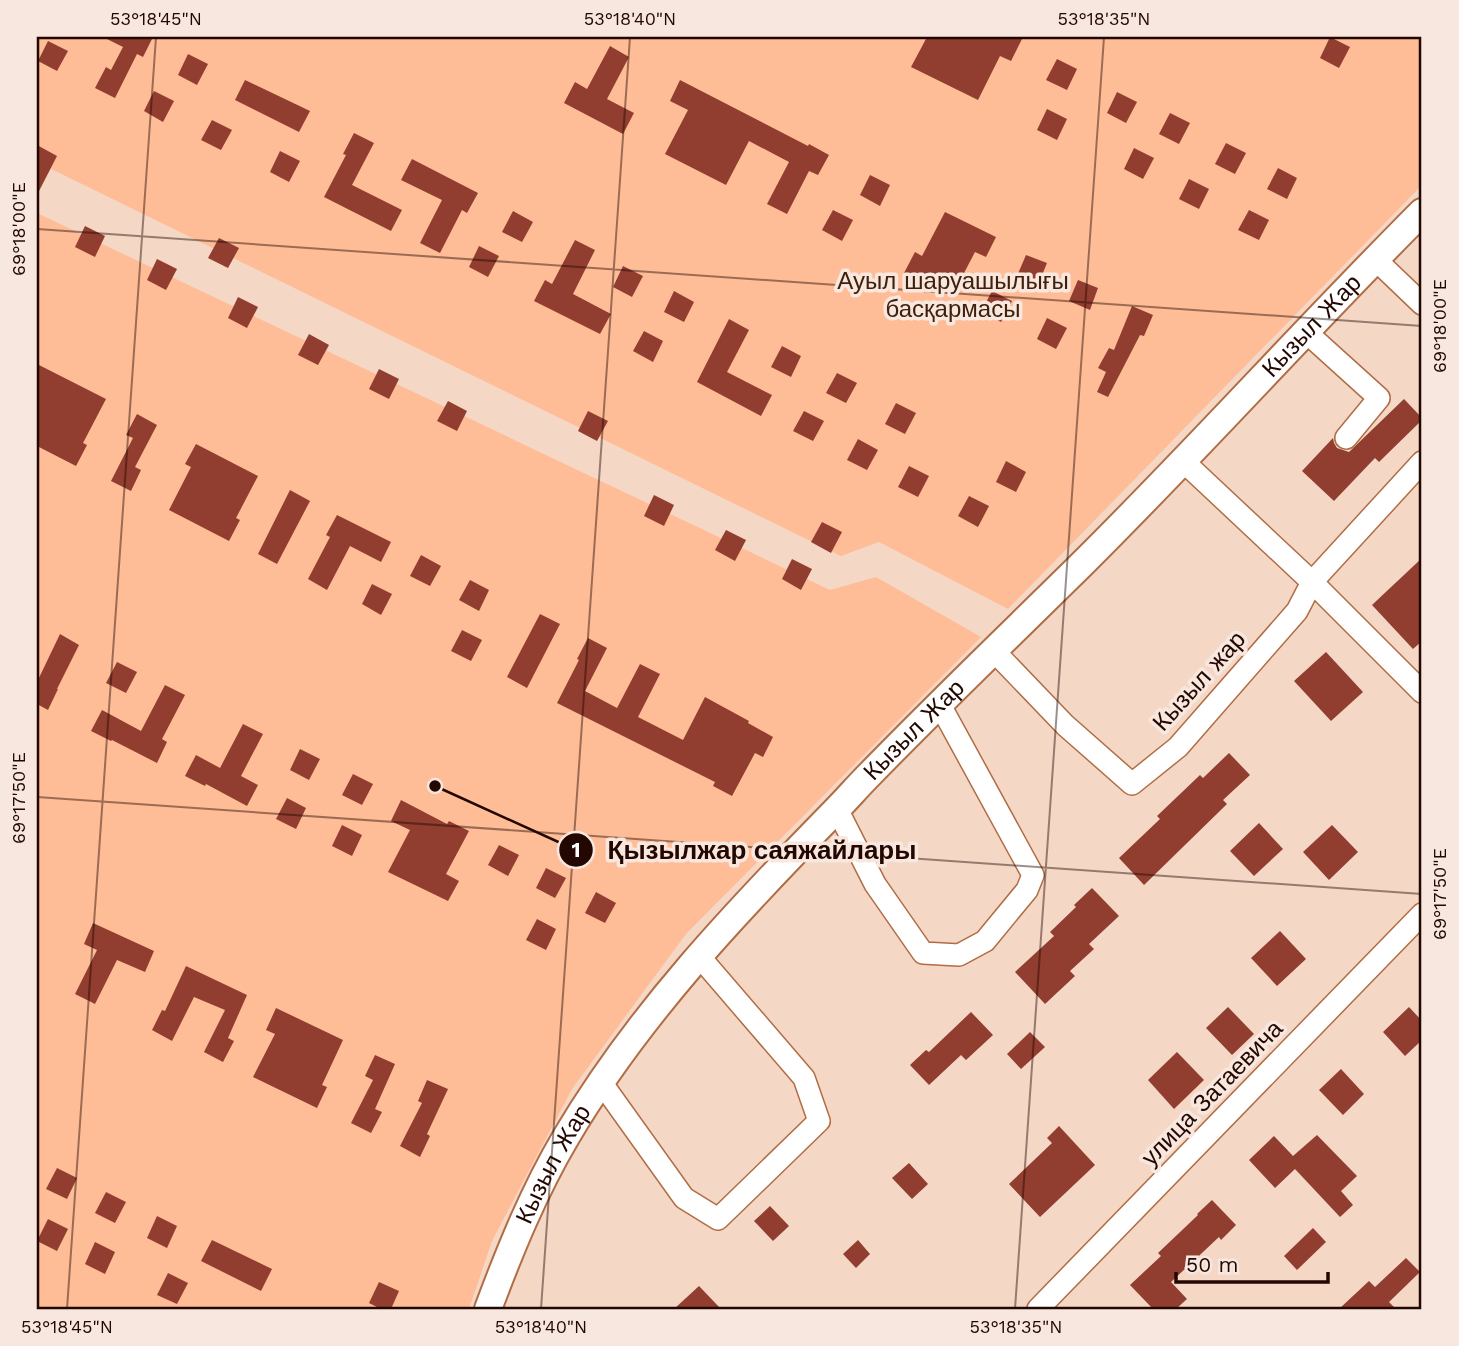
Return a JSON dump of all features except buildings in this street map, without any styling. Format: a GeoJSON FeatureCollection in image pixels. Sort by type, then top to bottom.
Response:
{"type":"FeatureCollection","features":[{"type":"Feature","properties":{"kind":"main road","name":"Кызыл Жар"},"geometry":{"type":"LineString","coordinates":[[488,1309],[508,1254],[565,1139],[601,1082],[648,1018],[699,956],[868,776],[1103,543],[1422,212]]}},
{"type":"Feature","properties":{"kind":"street"},"geometry":{"type":"LineString","coordinates":[[1376,259],[1422,304]]}},
{"type":"Feature","properties":{"kind":"street"},"geometry":{"type":"LineString","coordinates":[[1307,332],[1379,398],[1346,438]]}},
{"type":"Feature","properties":{"kind":"street"},"geometry":{"type":"LineString","coordinates":[[1183,461],[1422,692]]}},
{"type":"Feature","properties":{"kind":"street","name":"Кызыл жар"},"geometry":{"type":"LineString","coordinates":[[994,651],[1065,725],[1132,784],[1178,747],[1297,611],[1311,583],[1422,462]]}},
{"type":"Feature","properties":{"kind":"street"},"geometry":{"type":"LineString","coordinates":[[837,809],[875,884],[923,953],[959,955],[985,941],[1027,890],[1033,875],[940,705]]}},
{"type":"Feature","properties":{"kind":"street","name":"улица Затаевича"},"geometry":{"type":"LineString","coordinates":[[1038,1309],[1422,914]]}},
{"type":"Feature","properties":{"kind":"street"},"geometry":{"type":"LineString","coordinates":[[601,1082],[684,1198],[718,1219],[819,1121],[804,1078],[699,956]]}},
{"type":"Feature","properties":{"kind":"green space","name":"Ауыл шаруашылығы басқармасы"},"geometry":{"type":"Polygon","coordinates":[[[37,37],[1422,37],[1422,185],[1008,609],[879,542],[841,556],[37,162],[37,37]]]}},
{"type":"Feature","properties":{"kind":"green space"},"geometry":{"type":"Polygon","coordinates":[[[37,213],[830,590],[876,577],[981,637],[686,934],[572,1089],[492,1241],[469,1309],[37,1309],[37,213]]]}},
{"type":"Feature","properties":{"kind":"place","name":"Қызылжар саяжайлары"},"geometry":{"type":"Point","coordinates":[435,786]}}]}
